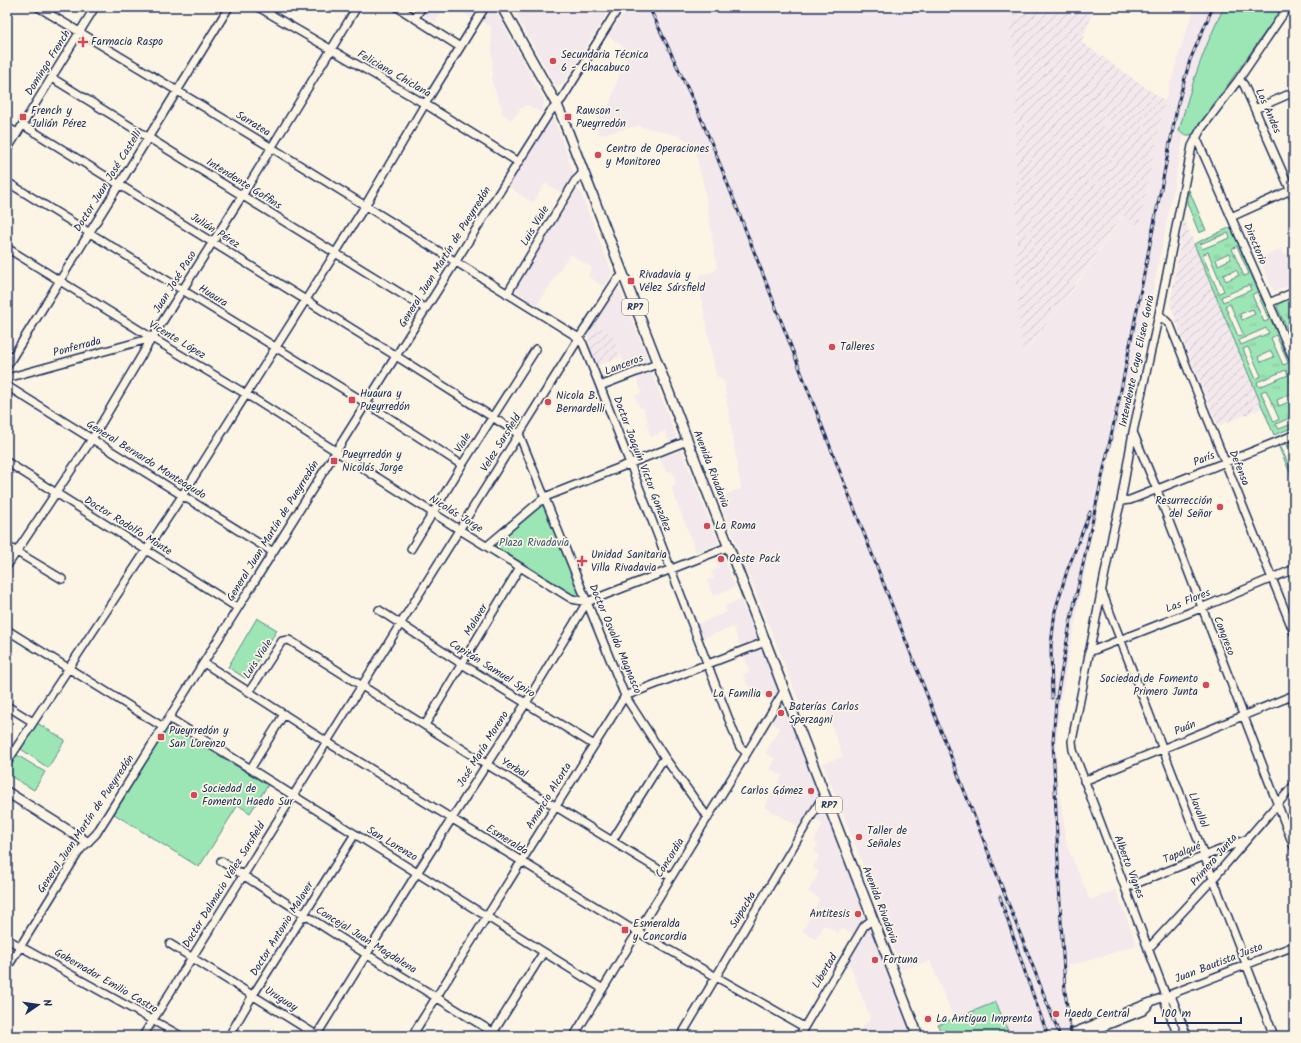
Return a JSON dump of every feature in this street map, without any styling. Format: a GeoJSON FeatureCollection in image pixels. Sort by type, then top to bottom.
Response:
{"type":"FeatureCollection","features":[{"type":"Feature","properties":{"kind":"main road","name":"Avenida Rivadavia"},"geometry":{"type":"LineString","coordinates":[[502,7],[557,105],[918,1036]]}},
{"type":"Feature","properties":{"kind":"main road"},"geometry":{"type":"LineString","coordinates":[[7,792],[87,842]]}},
{"type":"Feature","properties":{"kind":"street","name":"Sarratea"},"geometry":{"type":"LineString","coordinates":[[38,7],[272,148],[456,262]]}},
{"type":"Feature","properties":{"kind":"street","name":"Domingo French"},"geometry":{"type":"LineString","coordinates":[[7,150],[95,7]]}},
{"type":"Feature","properties":{"kind":"street","name":"Doctor Juan José Castelli"},"geometry":{"type":"LineString","coordinates":[[7,366],[118,185],[178,91],[228,7]]}},
{"type":"Feature","properties":{"kind":"street","name":"Feliciano Chiclana"},"geometry":{"type":"LineString","coordinates":[[258,7],[425,104],[518,162]]}},
{"type":"Feature","properties":{"kind":"street","name":"Juan José Paso"},"geometry":{"type":"LineString","coordinates":[[7,566],[92,439],[152,338],[272,148],[358,7]]}},
{"type":"Feature","properties":{"kind":"street"},"geometry":{"type":"LineString","coordinates":[[397,7],[460,47]]}},
{"type":"Feature","properties":{"kind":"street"},"geometry":{"type":"LineString","coordinates":[[415,18],[422,7]]}},
{"type":"Feature","properties":{"kind":"street"},"geometry":{"type":"LineString","coordinates":[[7,762],[68,667],[182,496],[276,348],[365,206],[425,104],[485,7]]}},
{"type":"Feature","properties":{"kind":"street","name":"General Juan Martín de Pueyrredón"},"geometry":{"type":"LineString","coordinates":[[7,968],[80,850],[96,834],[518,162],[550,112],[562,100],[619,7]]}},
{"type":"Feature","properties":{"kind":"street","name":"Intendente Cayo Eliseo Goria"},"geometry":{"type":"LineString","coordinates":[[1072,746],[1113,532],[1121,501],[1133,432],[1159,314],[1192,146],[1196,137],[1239,79],[1288,7]]}},
{"type":"Feature","properties":{"kind":"street","name":"Intendente Goffins"},"geometry":{"type":"LineString","coordinates":[[52,78],[426,309]]}},
{"type":"Feature","properties":{"kind":"street","name":"Los Andes"},"geometry":{"type":"LineString","coordinates":[[1239,79],[1244,85],[1292,189],[1294,198]]}},
{"type":"Feature","properties":{"kind":"street"},"geometry":{"type":"LineString","coordinates":[[1255,109],[1294,92]]}},
{"type":"Feature","properties":{"kind":"street","name":"Julián Pérez"},"geometry":{"type":"LineString","coordinates":[[23,125],[396,356]]}},
{"type":"Feature","properties":{"kind":"street"},"geometry":{"type":"LineString","coordinates":[[7,127],[18,134]]}},
{"type":"Feature","properties":{"kind":"street","name":"Directorio"},"geometry":{"type":"LineString","coordinates":[[1196,137],[1294,360]]}},
{"type":"Feature","properties":{"kind":"street","name":"Luis Viale"},"geometry":{"type":"LineString","coordinates":[[507,294],[575,181],[584,173]]}},
{"type":"Feature","properties":{"kind":"street","name":"Huaura"},"geometry":{"type":"LineString","coordinates":[[7,182],[366,403],[462,465]]}},
{"type":"Feature","properties":{"kind":"street"},"geometry":{"type":"LineString","coordinates":[[1232,217],[1292,189]]}},
{"type":"Feature","properties":{"kind":"street","name":"Vicente López"},"geometry":{"type":"LineString","coordinates":[[7,248],[336,450]]}},
{"type":"Feature","properties":{"kind":"street"},"geometry":{"type":"LineString","coordinates":[[456,262],[579,338]]}},
{"type":"Feature","properties":{"kind":"street","name":"Velez Sarsfield"},"geometry":{"type":"LineString","coordinates":[[401,625],[579,338],[616,281],[622,275]]}},
{"type":"Feature","properties":{"kind":"street"},"geometry":{"type":"LineString","coordinates":[[1269,303],[1294,292]]}},
{"type":"Feature","properties":{"kind":"street","name":"Defensa"},"geometry":{"type":"LineString","coordinates":[[1159,314],[1170,325],[1294,634]]}},
{"type":"Feature","properties":{"kind":"street","name":"Ponferrada"},"geometry":{"type":"LineString","coordinates":[[7,378],[152,338]]}},
{"type":"Feature","properties":{"kind":"street","name":"Doctor Joaquín Victor González"},"geometry":{"type":"LineString","coordinates":[[579,338],[583,344],[600,386],[738,743],[740,747],[748,753]]}},
{"type":"Feature","properties":{"kind":"street","name":"Viale"},"geometry":{"type":"LineString","coordinates":[[411,549],[462,465],[536,349]]}},
{"type":"Feature","properties":{"kind":"street"},"geometry":{"type":"LineString","coordinates":[[396,356],[519,434]]}},
{"type":"Feature","properties":{"kind":"street","name":"Lanceros"},"geometry":{"type":"LineString","coordinates":[[600,386],[657,364]]}},
{"type":"Feature","properties":{"kind":"street","name":"General Bernardo Monteagudo"},"geometry":{"type":"LineString","coordinates":[[7,386],[273,552]]}},
{"type":"Feature","properties":{"kind":"street","name":"Congreso"},"geometry":{"type":"LineString","coordinates":[[1133,432],[1157,490],[1294,847]]}},
{"type":"Feature","properties":{"kind":"street","name":"Doctor Osvaldo Magnasco"},"geometry":{"type":"LineString","coordinates":[[519,434],[625,696],[665,758],[708,818]]}},
{"type":"Feature","properties":{"kind":"street","name":"París"},"geometry":{"type":"LineString","coordinates":[[1121,501],[1130,500],[1157,490],[1294,435]]}},
{"type":"Feature","properties":{"kind":"street"},"geometry":{"type":"LineString","coordinates":[[487,546],[545,497],[687,441]]}},
{"type":"Feature","properties":{"kind":"street","name":"Nicolás Jorge"},"geometry":{"type":"LineString","coordinates":[[336,450],[460,530],[572,599],[587,602]]}},
{"type":"Feature","properties":{"kind":"street","name":"Doctor Rodolfo Monte"},"geometry":{"type":"LineString","coordinates":[[7,462],[238,608]]}},
{"type":"Feature","properties":{"kind":"street"},"geometry":{"type":"LineString","coordinates":[[7,546],[62,579]]}},
{"type":"Feature","properties":{"kind":"street"},"geometry":{"type":"LineString","coordinates":[[587,602],[728,547]]}},
{"type":"Feature","properties":{"kind":"street","name":"Malaver"},"geometry":{"type":"LineString","coordinates":[[425,725],[520,567]]}},
{"type":"Feature","properties":{"kind":"street","name":"Las Flores"},"geometry":{"type":"LineString","coordinates":[[1089,652],[1201,608],[1294,569]]}},
{"type":"Feature","properties":{"kind":"street","name":"Llavallol"},"geometry":{"type":"LineString","coordinates":[[1102,592],[1274,1036]]}},
{"type":"Feature","properties":{"kind":"street","name":"José María Moreno"},"geometry":{"type":"LineString","coordinates":[[317,1036],[417,872],[526,703],[587,602]]}},
{"type":"Feature","properties":{"kind":"street","name":"Capitán Samuel Spiro"},"geometry":{"type":"LineString","coordinates":[[379,610],[462,664],[594,745]]}},
{"type":"Feature","properties":{"kind":"street","name":"Doctor Dalmacio Vélez Sarsfield"},"geometry":{"type":"LineString","coordinates":[[143,1036],[401,625]]}},
{"type":"Feature","properties":{"kind":"street"},"geometry":{"type":"LineString","coordinates":[[7,630],[163,727]]}},
{"type":"Feature","properties":{"kind":"street","name":"Luis Viale"},"geometry":{"type":"LineString","coordinates":[[249,692],[282,641],[286,640]]}},
{"type":"Feature","properties":{"kind":"street","name":"Yerbal"},"geometry":{"type":"LineString","coordinates":[[286,640],[289,640],[362,685],[486,764],[670,877]]}},
{"type":"Feature","properties":{"kind":"street"},"geometry":{"type":"LineString","coordinates":[[625,696],[765,642]]}},
{"type":"Feature","properties":{"kind":"street","name":"Esmeralda"},"geometry":{"type":"LineString","coordinates":[[204,663],[327,742],[637,932],[804,1027]]}},
{"type":"Feature","properties":{"kind":"street","name":"Concordia"},"geometry":{"type":"LineString","coordinates":[[574,1036],[670,877],[748,753],[784,691]]}},
{"type":"Feature","properties":{"kind":"street","name":"Puán"},"geometry":{"type":"LineString","coordinates":[[1084,781],[1294,695]]}},
{"type":"Feature","properties":{"kind":"street","name":"Amancio Alcorta"},"geometry":{"type":"LineString","coordinates":[[412,1036],[625,696]]}},
{"type":"Feature","properties":{"kind":"street"},"geometry":{"type":"LineString","coordinates":[[7,706],[33,722]]}},
{"type":"Feature","properties":{"kind":"street"},"geometry":{"type":"LineString","coordinates":[[251,768],[284,714]]}},
{"type":"Feature","properties":{"kind":"street","name":"San Lorenzo"},"geometry":{"type":"LineString","coordinates":[[169,718],[417,872],[543,953],[603,989]]}},
{"type":"Feature","properties":{"kind":"street","name":"Alberto Vignes"},"geometry":{"type":"LineString","coordinates":[[1072,746],[1166,996],[1165,1002],[1178,1036]]}},
{"type":"Feature","properties":{"kind":"street"},"geometry":{"type":"LineString","coordinates":[[612,841],[665,758]]}},
{"type":"Feature","properties":{"kind":"street","name":"Primera Junta"},"geometry":{"type":"LineString","coordinates":[[1148,949],[1213,879],[1294,785]]}},
{"type":"Feature","properties":{"kind":"street","name":"Suipacha"},"geometry":{"type":"LineString","coordinates":[[681,1036],[819,802],[827,799]]}},
{"type":"Feature","properties":{"kind":"street"},"geometry":{"type":"LineString","coordinates":[[1285,824],[1294,821]]}},
{"type":"Feature","properties":{"kind":"street","name":"Doctor Antonio Malaver"},"geometry":{"type":"LineString","coordinates":[[229,1036],[253,995],[355,834]]}},
{"type":"Feature","properties":{"kind":"street","name":"Tapalqué"},"geometry":{"type":"LineString","coordinates":[[1125,888],[1247,839]]}},
{"type":"Feature","properties":{"kind":"street","name":"Concejal Juan Magdalena"},"geometry":{"type":"LineString","coordinates":[[221,861],[494,1035]]}},
{"type":"Feature","properties":{"kind":"street","name":"Libertad"},"geometry":{"type":"LineString","coordinates":[[799,1036],[864,926],[873,920]]}},
{"type":"Feature","properties":{"kind":"street","name":"Gobernador Emilio Castro"},"geometry":{"type":"LineString","coordinates":[[7,939],[181,1036]]}},
{"type":"Feature","properties":{"kind":"street","name":"Uruguay"},"geometry":{"type":"LineString","coordinates":[[170,944],[317,1036]]}},
{"type":"Feature","properties":{"kind":"street","name":"Juan Bautista Justo"},"geometry":{"type":"LineString","coordinates":[[1077,1034],[1151,1002],[1294,946]]}},
{"type":"Feature","properties":{"kind":"street"},"geometry":{"type":"LineString","coordinates":[[494,1035],[543,953]]}},
{"type":"Feature","properties":{"kind":"street","name":"Alberto Vignes"},"geometry":{"type":"LineString","coordinates":[[1166,996],[1172,998],[1187,1036]]}},
{"type":"Feature","properties":{"kind":"street","name":"Juan Bautista Justo"},"geometry":{"type":"LineString","coordinates":[[1077,1034],[1143,1010],[1151,1002]]}},
{"type":"Feature","properties":{"kind":"shaded area"},"geometry":{"type":"Polygon","coordinates":[[[427,7],[445,7],[435,23],[425,16],[424,13],[427,7]]]}},
{"type":"Feature","properties":{"kind":"shaded area"},"geometry":{"type":"Polygon","coordinates":[[[453,7],[477,7],[471,18],[453,7]]]}},
{"type":"Feature","properties":{"kind":"shaded area"},"geometry":{"type":"Polygon","coordinates":[[[490,7],[494,7],[544,100],[542,113],[527,105],[521,108],[512,120],[501,112],[502,108],[491,80],[493,78],[491,27],[481,21],[490,7]]]}},
{"type":"Feature","properties":{"kind":"shaded area"},"geometry":{"type":"Polygon","coordinates":[[[530,7],[611,7],[562,85],[556,86],[516,15],[530,7]]]}},
{"type":"Feature","properties":{"kind":"shaded area"},"geometry":{"type":"Polygon","coordinates":[[[628,7],[1008,7],[1019,99],[1015,107],[1017,260],[1015,280],[1024,354],[1074,288],[1124,215],[1139,226],[1165,101],[1188,25],[1196,7],[1224,7],[1213,29],[1193,83],[1179,131],[1184,135],[1129,412],[1120,424],[1115,435],[1093,529],[1060,703],[1057,739],[1057,774],[1067,846],[1090,900],[1116,890],[1137,945],[1084,962],[1068,965],[1067,992],[1074,1036],[1010,1036],[996,1002],[954,1019],[930,961],[901,970],[864,867],[823,764],[843,756],[823,703],[803,711],[718,497],[741,489],[724,382],[716,375],[698,280],[701,274],[713,272],[717,268],[705,192],[694,145],[680,136],[639,126],[598,135],[596,123],[597,117],[609,105],[626,56],[624,47],[608,36],[628,7]]]}},
{"type":"Feature","properties":{"kind":"shaded area"},"geometry":{"type":"Polygon","coordinates":[[[1008,7],[1098,7],[1092,15],[1081,42],[1165,101],[1139,226],[1123,215],[1064,301],[1023,354],[1015,280],[1017,249],[1015,106],[1019,99],[1008,7]]]}},
{"type":"Feature","properties":{"kind":"shaded area"},"geometry":{"type":"Polygon","coordinates":[[[551,119],[554,119],[573,171],[573,177],[563,194],[545,183],[533,203],[509,187],[551,119]]]}},
{"type":"Feature","properties":{"kind":"shaded area"},"geometry":{"type":"Polygon","coordinates":[[[577,189],[581,193],[612,273],[604,287],[588,276],[592,268],[570,254],[537,305],[517,292],[515,288],[577,189]]]}},
{"type":"Feature","properties":{"kind":"shaded area"},"geometry":{"type":"Polygon","coordinates":[[[1184,219],[1262,408],[1218,426],[1170,304],[1184,219]]]}},
{"type":"Feature","properties":{"kind":"shaded area"},"geometry":{"type":"Polygon","coordinates":[[[1282,249],[1284,255],[1294,251],[1294,283],[1275,291],[1273,290],[1259,258],[1282,249]]]}},
{"type":"Feature","properties":{"kind":"shaded area"},"geometry":{"type":"Polygon","coordinates":[[[616,290],[620,290],[648,360],[646,363],[626,370],[613,335],[595,323],[616,290]]]}},
{"type":"Feature","properties":{"kind":"shaded area"},"geometry":{"type":"Polygon","coordinates":[[[595,323],[613,335],[620,357],[597,366],[588,340],[588,335],[595,323]]]}},
{"type":"Feature","properties":{"kind":"shaded area"},"geometry":{"type":"Polygon","coordinates":[[[648,370],[651,371],[676,436],[676,438],[669,441],[665,431],[651,437],[646,423],[648,422],[643,407],[640,408],[635,396],[642,393],[635,375],[648,370]]]}},
{"type":"Feature","properties":{"kind":"shaded area"},"geometry":{"type":"Polygon","coordinates":[[[681,450],[718,541],[717,544],[696,552],[671,487],[677,484],[672,471],[666,472],[660,458],[681,450]]]}},
{"type":"Feature","properties":{"kind":"shaded area"},"geometry":{"type":"Polygon","coordinates":[[[722,556],[735,587],[713,596],[707,580],[714,578],[711,571],[719,568],[716,559],[722,556]]]}},
{"type":"Feature","properties":{"kind":"shaded area"},"geometry":{"type":"Polygon","coordinates":[[[740,599],[758,638],[757,641],[741,648],[733,627],[701,639],[698,624],[727,612],[725,606],[740,599]]]}},
{"type":"Feature","properties":{"kind":"shaded area"},"geometry":{"type":"Polygon","coordinates":[[[762,647],[779,690],[779,693],[774,700],[758,693],[755,686],[749,688],[743,674],[750,672],[743,653],[762,647]]]}},
{"type":"Feature","properties":{"kind":"shaded area"},"geometry":{"type":"Polygon","coordinates":[[[782,705],[786,708],[820,796],[798,826],[764,807],[782,776],[770,769],[776,759],[765,753],[780,728],[772,723],[778,707],[782,705]]]}},
{"type":"Feature","properties":{"kind":"shaded area"},"geometry":{"type":"Polygon","coordinates":[[[822,808],[825,810],[865,913],[866,917],[855,936],[841,928],[838,933],[824,925],[816,939],[802,931],[820,899],[808,892],[819,872],[813,868],[819,856],[814,852],[818,844],[814,841],[823,824],[814,818],[819,809],[822,808]]]}},
{"type":"Feature","properties":{"kind":"shaded area"},"geometry":{"type":"Polygon","coordinates":[[[868,929],[873,932],[914,1036],[859,1035],[866,1022],[871,1020],[848,960],[868,929]]]}},
{"type":"Feature","properties":{"kind":"green space"},"geometry":{"type":"Polygon","coordinates":[[[1224,7],[1283,7],[1192,135],[1184,135],[1179,131],[1188,99],[1204,52],[1224,7]]]}},
{"type":"Feature","properties":{"kind":"green space"},"geometry":{"type":"Polygon","coordinates":[[[1189,190],[1206,230],[1199,233],[1187,203],[1189,190]]]}},
{"type":"Feature","properties":{"kind":"green space"},"geometry":{"type":"Polygon","coordinates":[[[1231,227],[1294,373],[1294,378],[1289,380],[1294,392],[1294,416],[1276,424],[1279,429],[1294,423],[1294,427],[1274,435],[1194,244],[1231,227]],[[1228,233],[1200,244],[1202,249],[1230,238],[1228,233]],[[1237,246],[1232,249],[1244,276],[1249,274],[1237,246]],[[1208,252],[1202,255],[1219,293],[1224,291],[1208,252]],[[1229,253],[1216,259],[1218,265],[1231,259],[1229,253]],[[1236,270],[1223,275],[1226,281],[1239,275],[1236,270]],[[1249,285],[1221,297],[1223,302],[1251,290],[1249,285]],[[1257,292],[1252,295],[1264,322],[1269,320],[1257,292]],[[1230,304],[1225,306],[1238,336],[1243,334],[1230,304]],[[1253,309],[1240,314],[1242,320],[1255,314],[1253,309]],[[1266,328],[1239,340],[1241,345],[1269,333],[1266,328]],[[1276,335],[1271,338],[1283,365],[1288,363],[1276,335]],[[1248,347],[1243,349],[1256,379],[1261,376],[1248,347]],[[1271,351],[1258,357],[1261,362],[1274,357],[1271,351]],[[1286,370],[1257,382],[1259,387],[1288,375],[1286,370]],[[1266,390],[1261,392],[1274,422],[1279,419],[1266,390]],[[1290,394],[1277,400],[1279,406],[1293,400],[1290,394]]]}},
{"type":"Feature","properties":{"kind":"green space"},"geometry":{"type":"Polygon","coordinates":[[[1294,296],[1294,326],[1287,329],[1277,307],[1279,302],[1294,296]]]}},
{"type":"Feature","properties":{"kind":"green space"},"geometry":{"type":"Polygon","coordinates":[[[1294,326],[1294,346],[1287,329],[1294,326]]]}},
{"type":"Feature","properties":{"kind":"green space"},"geometry":{"type":"Polygon","coordinates":[[[1291,439],[1294,445],[1294,462],[1286,443],[1280,446],[1294,476],[1294,482],[1277,443],[1291,439]]]}},
{"type":"Feature","properties":{"kind":"green space","name":"Plaza Rivadavia"},"geometry":{"type":"Polygon","coordinates":[[[545,497],[587,602],[520,567],[487,546],[545,497]]]}},
{"type":"Feature","properties":{"kind":"green space"},"geometry":{"type":"Polygon","coordinates":[[[257,618],[277,630],[248,677],[245,678],[228,667],[257,618]]]}},
{"type":"Feature","properties":{"kind":"green space"},"geometry":{"type":"Polygon","coordinates":[[[37,723],[65,740],[48,768],[21,749],[37,723]]]}},
{"type":"Feature","properties":{"kind":"green space","name":"Sociedad de Fomento Haedo Sur"},"geometry":{"type":"Polygon","coordinates":[[[168,727],[171,727],[268,785],[250,813],[238,805],[199,867],[114,814],[168,727]]]}},
{"type":"Feature","properties":{"kind":"green space"},"geometry":{"type":"Polygon","coordinates":[[[17,755],[45,772],[34,790],[7,774],[17,755]]]}},
{"type":"Feature","properties":{"kind":"green space"},"geometry":{"type":"Polygon","coordinates":[[[996,1002],[1010,1036],[942,1036],[938,1025],[996,1002]]]}},
{"type":"Feature","properties":{"kind":"tunnel"},"geometry":{"type":"LineString","coordinates":[[1062,1036],[1074,1032]]}},
{"type":"Feature","properties":{"kind":"railway"},"geometry":{"type":"LineString","coordinates":[[649,7],[694,102],[714,149],[1060,1036]]}},
{"type":"Feature","properties":{"kind":"railway"},"geometry":{"type":"LineString","coordinates":[[1071,1036],[1065,991],[1059,885],[1053,741],[1056,702],[1070,624],[1120,395],[1178,103],[1190,60],[1213,7]]}},
{"type":"Feature","properties":{"kind":"railway"},"geometry":{"type":"LineString","coordinates":[[1052,698],[1051,645],[1055,611],[1067,571],[1090,512]]}},
{"type":"Feature","properties":{"kind":"railway"},"geometry":{"type":"LineString","coordinates":[[1000,897],[1048,1036]]}},
{"type":"Feature","properties":{"kind":"place","name":"Farmacia Raspo"},"geometry":{"type":"Point","coordinates":[83,42]}},
{"type":"Feature","properties":{"kind":"place","name":"Secundaria Técnica 6 - Chacabuco"},"geometry":{"type":"Point","coordinates":[553,61]}},
{"type":"Feature","properties":{"kind":"place","name":"French y Julián Pérez"},"geometry":{"type":"Point","coordinates":[23,117]}},
{"type":"Feature","properties":{"kind":"place","name":"Rawson - Pueyrredón"},"geometry":{"type":"Point","coordinates":[568,117]}},
{"type":"Feature","properties":{"kind":"place","name":"Centro de Operaciones y Monitoreo"},"geometry":{"type":"Point","coordinates":[598,155]}},
{"type":"Feature","properties":{"kind":"place","name":"Rivadavia y Vélez Sársfield"},"geometry":{"type":"Point","coordinates":[631,281]}},
{"type":"Feature","properties":{"kind":"place","name":"Talleres"},"geometry":{"type":"Point","coordinates":[832,347]}},
{"type":"Feature","properties":{"kind":"place","name":"Huaura y Pueyrredón"},"geometry":{"type":"Point","coordinates":[352,400]}},
{"type":"Feature","properties":{"kind":"place","name":"Nicola B. Bernardelli"},"geometry":{"type":"Point","coordinates":[548,402]}},
{"type":"Feature","properties":{"kind":"place","name":"Pueyrredón y Nicolás Jorge"},"geometry":{"type":"Point","coordinates":[334,461]}},
{"type":"Feature","properties":{"kind":"place","name":"Resurrección del Señor"},"geometry":{"type":"Point","coordinates":[1220,507]}},
{"type":"Feature","properties":{"kind":"place","name":"La Roma"},"geometry":{"type":"Point","coordinates":[707,526]}},
{"type":"Feature","properties":{"kind":"place","name":"Oeste Pack"},"geometry":{"type":"Point","coordinates":[721,559]}},
{"type":"Feature","properties":{"kind":"place","name":"Unidad Sanitaria Villa Rivadavia"},"geometry":{"type":"Point","coordinates":[582,561]}},
{"type":"Feature","properties":{"kind":"place","name":"Sociedad de Fomento Primero Junta"},"geometry":{"type":"Point","coordinates":[1206,685]}},
{"type":"Feature","properties":{"kind":"place","name":"La Familia"},"geometry":{"type":"Point","coordinates":[769,694]}},
{"type":"Feature","properties":{"kind":"place","name":"Baterías Carlos Sperzagni"},"geometry":{"type":"Point","coordinates":[781,713]}},
{"type":"Feature","properties":{"kind":"place","name":"Pueyrredón y San Lorenzo"},"geometry":{"type":"Point","coordinates":[161,737]}},
{"type":"Feature","properties":{"kind":"place","name":"Carlos Gómez"},"geometry":{"type":"Point","coordinates":[811,791]}},
{"type":"Feature","properties":{"kind":"place","name":"Sociedad de Fomento Haedo Sur"},"geometry":{"type":"Point","coordinates":[194,795]}},
{"type":"Feature","properties":{"kind":"place","name":"Taller de Señales"},"geometry":{"type":"Point","coordinates":[859,837]}},
{"type":"Feature","properties":{"kind":"place","name":"Antitesis"},"geometry":{"type":"Point","coordinates":[858,914]}},
{"type":"Feature","properties":{"kind":"place","name":"Esmeralda y Concordia"},"geometry":{"type":"Point","coordinates":[625,930]}},
{"type":"Feature","properties":{"kind":"place","name":"Fortuna"},"geometry":{"type":"Point","coordinates":[875,960]}},
{"type":"Feature","properties":{"kind":"place","name":"Haedo Central"},"geometry":{"type":"Point","coordinates":[1056,1014]}},
{"type":"Feature","properties":{"kind":"place","name":"La Antigua Imprenta"},"geometry":{"type":"Point","coordinates":[928,1019]}}]}
